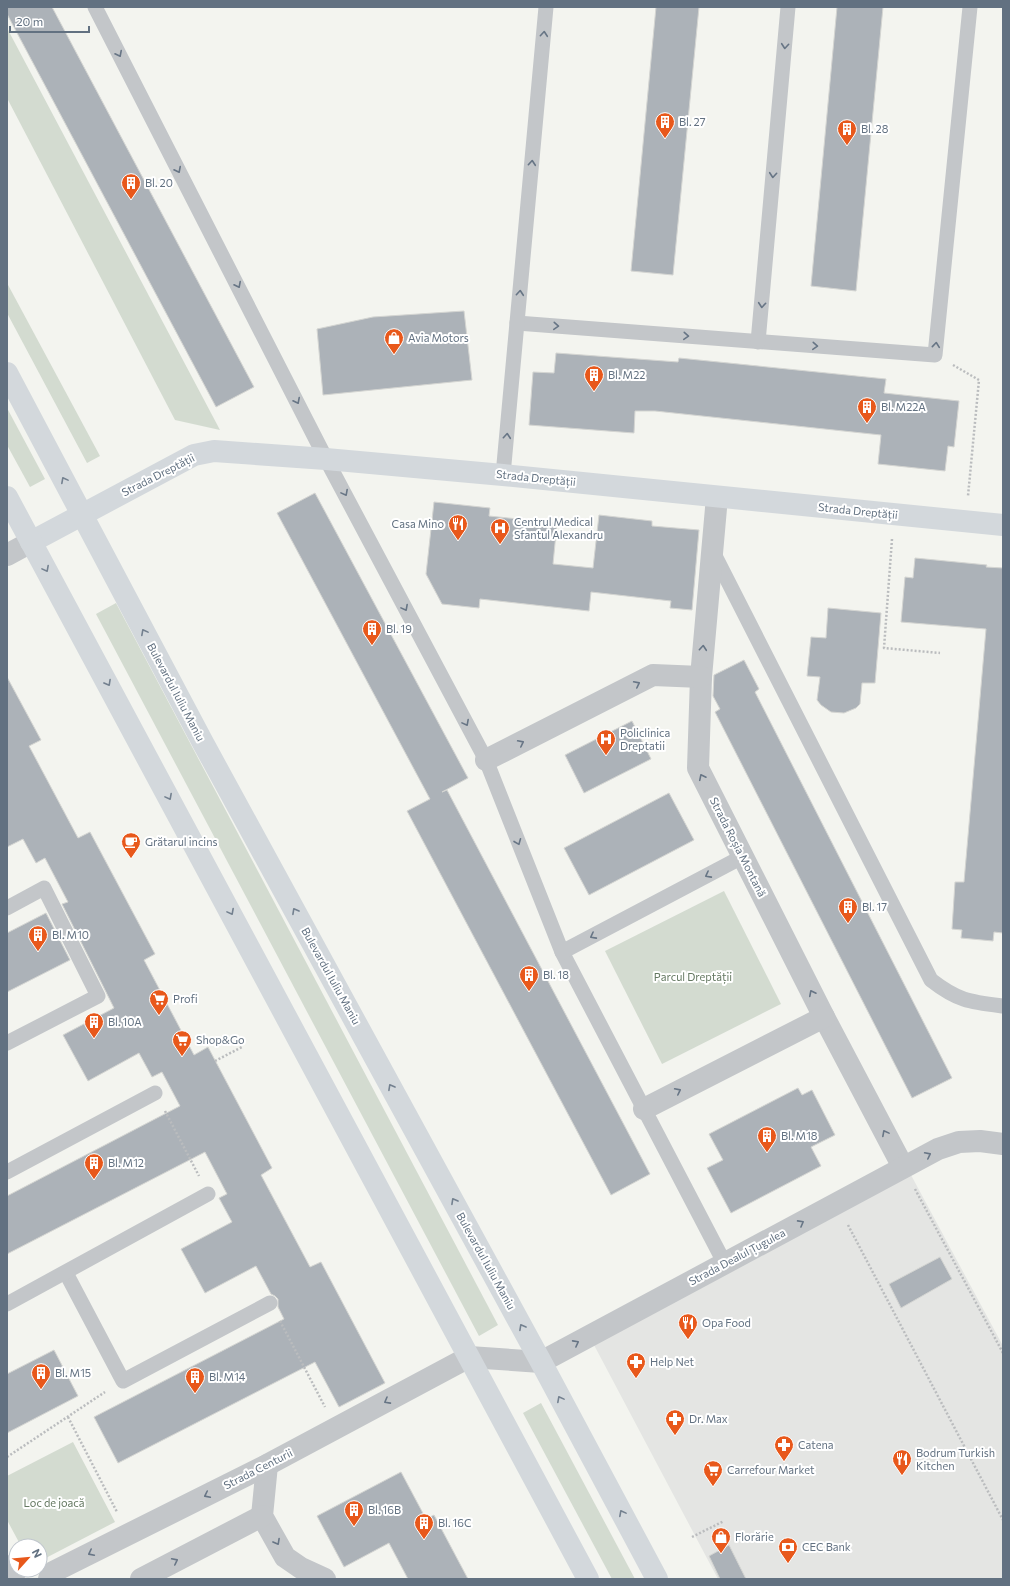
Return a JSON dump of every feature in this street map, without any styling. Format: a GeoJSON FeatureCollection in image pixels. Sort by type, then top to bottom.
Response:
{"type":"FeatureCollection","features":[{"type":"Feature","properties":{"kind":"main road","name":"Bulevardul Iuliu Maniu"},"geometry":{"type":"LineString","coordinates":[[7,373],[202,740],[541,1362],[657,1579]]}},
{"type":"Feature","properties":{"kind":"main road","name":"Strada Dreptății"},"geometry":{"type":"LineString","coordinates":[[32,542],[194,455],[214,451],[326,459],[503,475],[1003,525]]}},
{"type":"Feature","properties":{"kind":"main road"},"geometry":{"type":"LineString","coordinates":[[7,497],[588,1579]]}},
{"type":"Feature","properties":{"kind":"street","name":"Strada Roșia Montană"},"geometry":{"type":"LineString","coordinates":[[717,497],[701,677],[698,768],[824,1017],[903,1167]]}},
{"type":"Feature","properties":{"kind":"street"},"geometry":{"type":"LineString","coordinates":[[7,555],[32,542]]}},
{"type":"Feature","properties":{"kind":"street"},"geometry":{"type":"LineString","coordinates":[[486,760],[653,676],[701,677]]}},
{"type":"Feature","properties":{"kind":"street"},"geometry":{"type":"LineString","coordinates":[[644,1109],[824,1017]]}},
{"type":"Feature","properties":{"kind":"street","name":"Strada Dealul Țugulea"},"geometry":{"type":"LineString","coordinates":[[541,1362],[938,1149],[959,1142],[980,1141],[1003,1144]]}},
{"type":"Feature","properties":{"kind":"street"},"geometry":{"type":"LineString","coordinates":[[469,1357],[541,1362]]}},
{"type":"Feature","properties":{"kind":"street","name":"Strada Centurii"},"geometry":{"type":"LineString","coordinates":[[49,1579],[51,1573],[267,1465],[469,1357]]}},
{"type":"Feature","properties":{"kind":"street"},"geometry":{"type":"LineString","coordinates":[[267,1465],[262,1516],[285,1557],[301,1568],[325,1579]]}},
{"type":"Feature","properties":{"kind":"street"},"geometry":{"type":"LineString","coordinates":[[141,1579],[262,1516]]}},
{"type":"Feature","properties":{"kind":"street"},"geometry":{"type":"LineString","coordinates":[[7,1566],[14,1579]]}},
{"type":"Feature","properties":{"kind":"lane"},"geometry":{"type":"LineString","coordinates":[[95,7],[326,459],[486,760],[562,952],[725,1264]]}},
{"type":"Feature","properties":{"kind":"lane"},"geometry":{"type":"LineString","coordinates":[[503,475],[546,7]]}},
{"type":"Feature","properties":{"kind":"lane"},"geometry":{"type":"LineString","coordinates":[[758,342],[788,7]]}},
{"type":"Feature","properties":{"kind":"lane"},"geometry":{"type":"LineString","coordinates":[[517,323],[935,355],[970,7]]}},
{"type":"Feature","properties":{"kind":"lane"},"geometry":{"type":"LineString","coordinates":[[712,550],[931,980],[947,992],[967,1001],[1003,1006]]}},
{"type":"Feature","properties":{"kind":"lane"},"geometry":{"type":"LineString","coordinates":[[562,952],[742,857]]}},
{"type":"Feature","properties":{"kind":"lane"},"geometry":{"type":"LineString","coordinates":[[7,908],[44,888],[98,996],[7,1043]]}},
{"type":"Feature","properties":{"kind":"lane"},"geometry":{"type":"LineString","coordinates":[[7,1172],[155,1093]]}},
{"type":"Feature","properties":{"kind":"lane"},"geometry":{"type":"LineString","coordinates":[[7,1304],[208,1194]]}},
{"type":"Feature","properties":{"kind":"lane"},"geometry":{"type":"LineString","coordinates":[[66,1273],[123,1381],[270,1303]]}},
{"type":"Feature","properties":{"kind":"path"},"geometry":{"type":"LineString","coordinates":[[935,355],[979,380],[966,522]]}},
{"type":"Feature","properties":{"kind":"path"},"geometry":{"type":"LineString","coordinates":[[894,515],[884,648],[940,653]]}},
{"type":"Feature","properties":{"kind":"path"},"geometry":{"type":"LineString","coordinates":[[215,1061],[242,1047]]}},
{"type":"Feature","properties":{"kind":"path"},"geometry":{"type":"LineString","coordinates":[[155,1093],[208,1194]]}},
{"type":"Feature","properties":{"kind":"path"},"geometry":{"type":"LineString","coordinates":[[903,1167],[1003,1353]]}},
{"type":"Feature","properties":{"kind":"path"},"geometry":{"type":"LineString","coordinates":[[836,1204],[1003,1520]]}},
{"type":"Feature","properties":{"kind":"path"},"geometry":{"type":"LineString","coordinates":[[270,1303],[336,1429]]}},
{"type":"Feature","properties":{"kind":"path"},"geometry":{"type":"LineString","coordinates":[[7,1457],[123,1381]]}},
{"type":"Feature","properties":{"kind":"path"},"geometry":{"type":"LineString","coordinates":[[68,1417],[128,1534]]}},
{"type":"Feature","properties":{"kind":"path"},"geometry":{"type":"LineString","coordinates":[[692,1537],[724,1521]]}},
{"type":"Feature","properties":{"kind":"shaded area"},"geometry":{"type":"Polygon","coordinates":[[[911,1175],[1003,1346],[1003,1579],[718,1579],[594,1345],[911,1175]]]}},
{"type":"Feature","properties":{"kind":"green space"},"geometry":{"type":"Polygon","coordinates":[[[7,28],[220,430],[175,420],[7,98],[7,28]]]}},
{"type":"Feature","properties":{"kind":"green space"},"geometry":{"type":"Polygon","coordinates":[[[7,283],[100,456],[87,463],[7,313],[7,283]]]}},
{"type":"Feature","properties":{"kind":"green space"},"geometry":{"type":"Polygon","coordinates":[[[7,408],[45,479],[30,487],[7,445],[7,408]]]}},
{"type":"Feature","properties":{"kind":"green space"},"geometry":{"type":"Polygon","coordinates":[[[116,603],[498,1325],[479,1336],[96,614],[116,603]]]}},
{"type":"Feature","properties":{"kind":"green space","name":"Parcul Dreptății"},"geometry":{"type":"Polygon","coordinates":[[[724,891],[781,1004],[662,1064],[605,951],[724,891]]]}},
{"type":"Feature","properties":{"kind":"green space"},"geometry":{"type":"Polygon","coordinates":[[[541,1403],[635,1579],[612,1579],[523,1413],[541,1403]]]}},
{"type":"Feature","properties":{"kind":"green space","name":"Loc de joacă"},"geometry":{"type":"Polygon","coordinates":[[[73,1442],[115,1522],[48,1557],[48,1538],[17,1538],[7,1520],[7,1476],[73,1442]]]}},
{"type":"Feature","properties":{"kind":"building","name":"Bl. 20"},"geometry":{"type":"Polygon","coordinates":[[[7,7],[52,7],[254,387],[216,407],[7,14],[7,7]]]}},
{"type":"Feature","properties":{"kind":"building","name":"Bl. 27"},"geometry":{"type":"Polygon","coordinates":[[[656,7],[699,7],[673,275],[631,271],[656,7]]]}},
{"type":"Feature","properties":{"kind":"building","name":"Bl. 28"},"geometry":{"type":"Polygon","coordinates":[[[837,7],[883,7],[856,291],[811,286],[837,7]]]}},
{"type":"Feature","properties":{"kind":"building","name":"Avia Motors"},"geometry":{"type":"Polygon","coordinates":[[[464,311],[472,380],[323,395],[317,329],[373,317],[464,311]]]}},
{"type":"Feature","properties":{"kind":"building","name":"Bl. M22A"},"geometry":{"type":"Polygon","coordinates":[[[556,353],[678,362],[679,358],[886,379],[884,393],[959,401],[954,447],[948,446],[945,471],[878,464],[881,435],[655,411],[635,411],[634,433],[529,425],[533,372],[554,373],[556,353]]]}},
{"type":"Feature","properties":{"kind":"building"},"geometry":{"type":"Polygon","coordinates":[[[315,493],[468,778],[442,792],[447,790],[650,1174],[611,1195],[407,811],[430,799],[277,513],[315,493]]]}},
{"type":"Feature","properties":{"kind":"building"},"geometry":{"type":"Polygon","coordinates":[[[434,502],[490,508],[489,516],[557,523],[553,564],[593,568],[599,515],[652,521],[652,526],[699,530],[692,610],[670,608],[671,601],[591,592],[589,611],[480,599],[479,608],[442,604],[426,574],[434,502]]]}},
{"type":"Feature","properties":{"kind":"building"},"geometry":{"type":"Polygon","coordinates":[[[915,558],[1003,568],[1003,933],[994,932],[993,941],[961,938],[962,930],[952,929],[955,882],[964,882],[986,629],[901,622],[905,577],[913,578],[915,558]]]}},
{"type":"Feature","properties":{"kind":"building"},"geometry":{"type":"Polygon","coordinates":[[[828,608],[881,613],[875,683],[862,683],[860,704],[856,708],[844,713],[831,712],[821,705],[817,700],[820,677],[807,676],[811,637],[826,638],[828,608]]]}},
{"type":"Feature","properties":{"kind":"building","name":"Bl. 17"},"geometry":{"type":"Polygon","coordinates":[[[744,660],[759,689],[755,692],[952,1078],[912,1098],[715,712],[720,709],[713,696],[714,675],[744,660]]]}},
{"type":"Feature","properties":{"kind":"building","name":"Bl. 10A"},"geometry":{"type":"Polygon","coordinates":[[[7,677],[41,740],[29,746],[78,838],[90,832],[155,954],[144,960],[194,1055],[208,1047],[272,1168],[261,1175],[310,1267],[321,1262],[385,1383],[339,1407],[315,1362],[118,1463],[94,1417],[284,1319],[278,1307],[278,1299],[271,1294],[256,1266],[205,1293],[181,1249],[232,1222],[219,1198],[227,1194],[205,1152],[7,1254],[7,1196],[180,1106],[162,1072],[152,1077],[139,1053],[88,1081],[63,1035],[114,1008],[62,904],[68,902],[45,858],[36,863],[23,839],[7,847],[7,677]]]}},
{"type":"Feature","properties":{"kind":"building","name":"Policlinica Dreptatii"},"geometry":{"type":"Polygon","coordinates":[[[632,721],[651,759],[584,793],[565,755],[632,721]]]}},
{"type":"Feature","properties":{"kind":"building"},"geometry":{"type":"Polygon","coordinates":[[[669,793],[694,840],[589,895],[564,848],[669,793]]]}},
{"type":"Feature","properties":{"kind":"building","name":"Bl. M10"},"geometry":{"type":"Polygon","coordinates":[[[46,913],[70,960],[7,992],[7,933],[46,913]]]}},
{"type":"Feature","properties":{"kind":"building","name":"Bl. M18"},"geometry":{"type":"Polygon","coordinates":[[[798,1088],[802,1095],[812,1090],[835,1135],[811,1147],[821,1166],[731,1213],[707,1168],[723,1160],[709,1134],[798,1088]]]}},
{"type":"Feature","properties":{"kind":"building"},"geometry":{"type":"Polygon","coordinates":[[[940,1257],[952,1279],[901,1308],[889,1284],[940,1257]]]}},
{"type":"Feature","properties":{"kind":"building","name":"Bl. M15"},"geometry":{"type":"Polygon","coordinates":[[[54,1350],[78,1396],[7,1433],[7,1374],[54,1350]]]}},
{"type":"Feature","properties":{"kind":"building"},"geometry":{"type":"Polygon","coordinates":[[[401,1472],[426,1519],[434,1515],[468,1579],[408,1579],[389,1543],[344,1567],[317,1516],[401,1472]]]}},
{"type":"Feature","properties":{"kind":"building"},"geometry":{"type":"Polygon","coordinates":[[[729,1545],[746,1579],[720,1579],[709,1556],[729,1545]]]}},
{"type":"Feature","properties":{"kind":"place","name":"Bl. 27"},"geometry":{"type":"Point","coordinates":[665,139]}},
{"type":"Feature","properties":{"kind":"place","name":"Bl. 28"},"geometry":{"type":"Point","coordinates":[847,146]}},
{"type":"Feature","properties":{"kind":"place","name":"Bl. 20"},"geometry":{"type":"Point","coordinates":[131,200]}},
{"type":"Feature","properties":{"kind":"place","name":"Avia Motors"},"geometry":{"type":"Point","coordinates":[394,355]}},
{"type":"Feature","properties":{"kind":"place","name":"Bl. M22"},"geometry":{"type":"Point","coordinates":[594,392]}},
{"type":"Feature","properties":{"kind":"place","name":"Bl. M22A"},"geometry":{"type":"Point","coordinates":[867,424]}},
{"type":"Feature","properties":{"kind":"place","name":"Casa Mino"},"geometry":{"type":"Point","coordinates":[458,541]}},
{"type":"Feature","properties":{"kind":"place","name":"Centrul Medical Sfantul Alexandru"},"geometry":{"type":"Point","coordinates":[500,545]}},
{"type":"Feature","properties":{"kind":"place","name":"Bl. 19"},"geometry":{"type":"Point","coordinates":[372,646]}},
{"type":"Feature","properties":{"kind":"place","name":"Policlinica Dreptatii"},"geometry":{"type":"Point","coordinates":[606,756]}},
{"type":"Feature","properties":{"kind":"place","name":"Grătarul incins"},"geometry":{"type":"Point","coordinates":[131,859]}},
{"type":"Feature","properties":{"kind":"place","name":"Bl. 17"},"geometry":{"type":"Point","coordinates":[848,924]}},
{"type":"Feature","properties":{"kind":"place","name":"Bl. M10"},"geometry":{"type":"Point","coordinates":[38,952]}},
{"type":"Feature","properties":{"kind":"place","name":"Bl. 18"},"geometry":{"type":"Point","coordinates":[529,992]}},
{"type":"Feature","properties":{"kind":"place","name":"Profi"},"geometry":{"type":"Point","coordinates":[159,1016]}},
{"type":"Feature","properties":{"kind":"place","name":"Bl. 10A"},"geometry":{"type":"Point","coordinates":[94,1039]}},
{"type":"Feature","properties":{"kind":"place","name":"Shop&Go"},"geometry":{"type":"Point","coordinates":[182,1057]}},
{"type":"Feature","properties":{"kind":"place","name":"Bl. M18"},"geometry":{"type":"Point","coordinates":[767,1153]}},
{"type":"Feature","properties":{"kind":"place","name":"Bl. M12"},"geometry":{"type":"Point","coordinates":[94,1180]}},
{"type":"Feature","properties":{"kind":"place","name":"Opa Food"},"geometry":{"type":"Point","coordinates":[688,1340]}},
{"type":"Feature","properties":{"kind":"place","name":"Help Net"},"geometry":{"type":"Point","coordinates":[636,1379]}},
{"type":"Feature","properties":{"kind":"place","name":"Bl. M15"},"geometry":{"type":"Point","coordinates":[41,1390]}},
{"type":"Feature","properties":{"kind":"place","name":"Bl. M14"},"geometry":{"type":"Point","coordinates":[195,1394]}},
{"type":"Feature","properties":{"kind":"place","name":"Dr. Max"},"geometry":{"type":"Point","coordinates":[675,1436]}},
{"type":"Feature","properties":{"kind":"place","name":"Catena"},"geometry":{"type":"Point","coordinates":[784,1462]}},
{"type":"Feature","properties":{"kind":"place","name":"Bodrum Turkish Kitchen"},"geometry":{"type":"Point","coordinates":[902,1476]}},
{"type":"Feature","properties":{"kind":"place","name":"Carrefour Market"},"geometry":{"type":"Point","coordinates":[713,1487]}},
{"type":"Feature","properties":{"kind":"place","name":"Bl. 16B"},"geometry":{"type":"Point","coordinates":[354,1527]}},
{"type":"Feature","properties":{"kind":"place","name":"Bl. 16C"},"geometry":{"type":"Point","coordinates":[424,1540]}},
{"type":"Feature","properties":{"kind":"place","name":"Florărie"},"geometry":{"type":"Point","coordinates":[721,1554]}},
{"type":"Feature","properties":{"kind":"place","name":"CEC Bank"},"geometry":{"type":"Point","coordinates":[788,1564]}}]}
